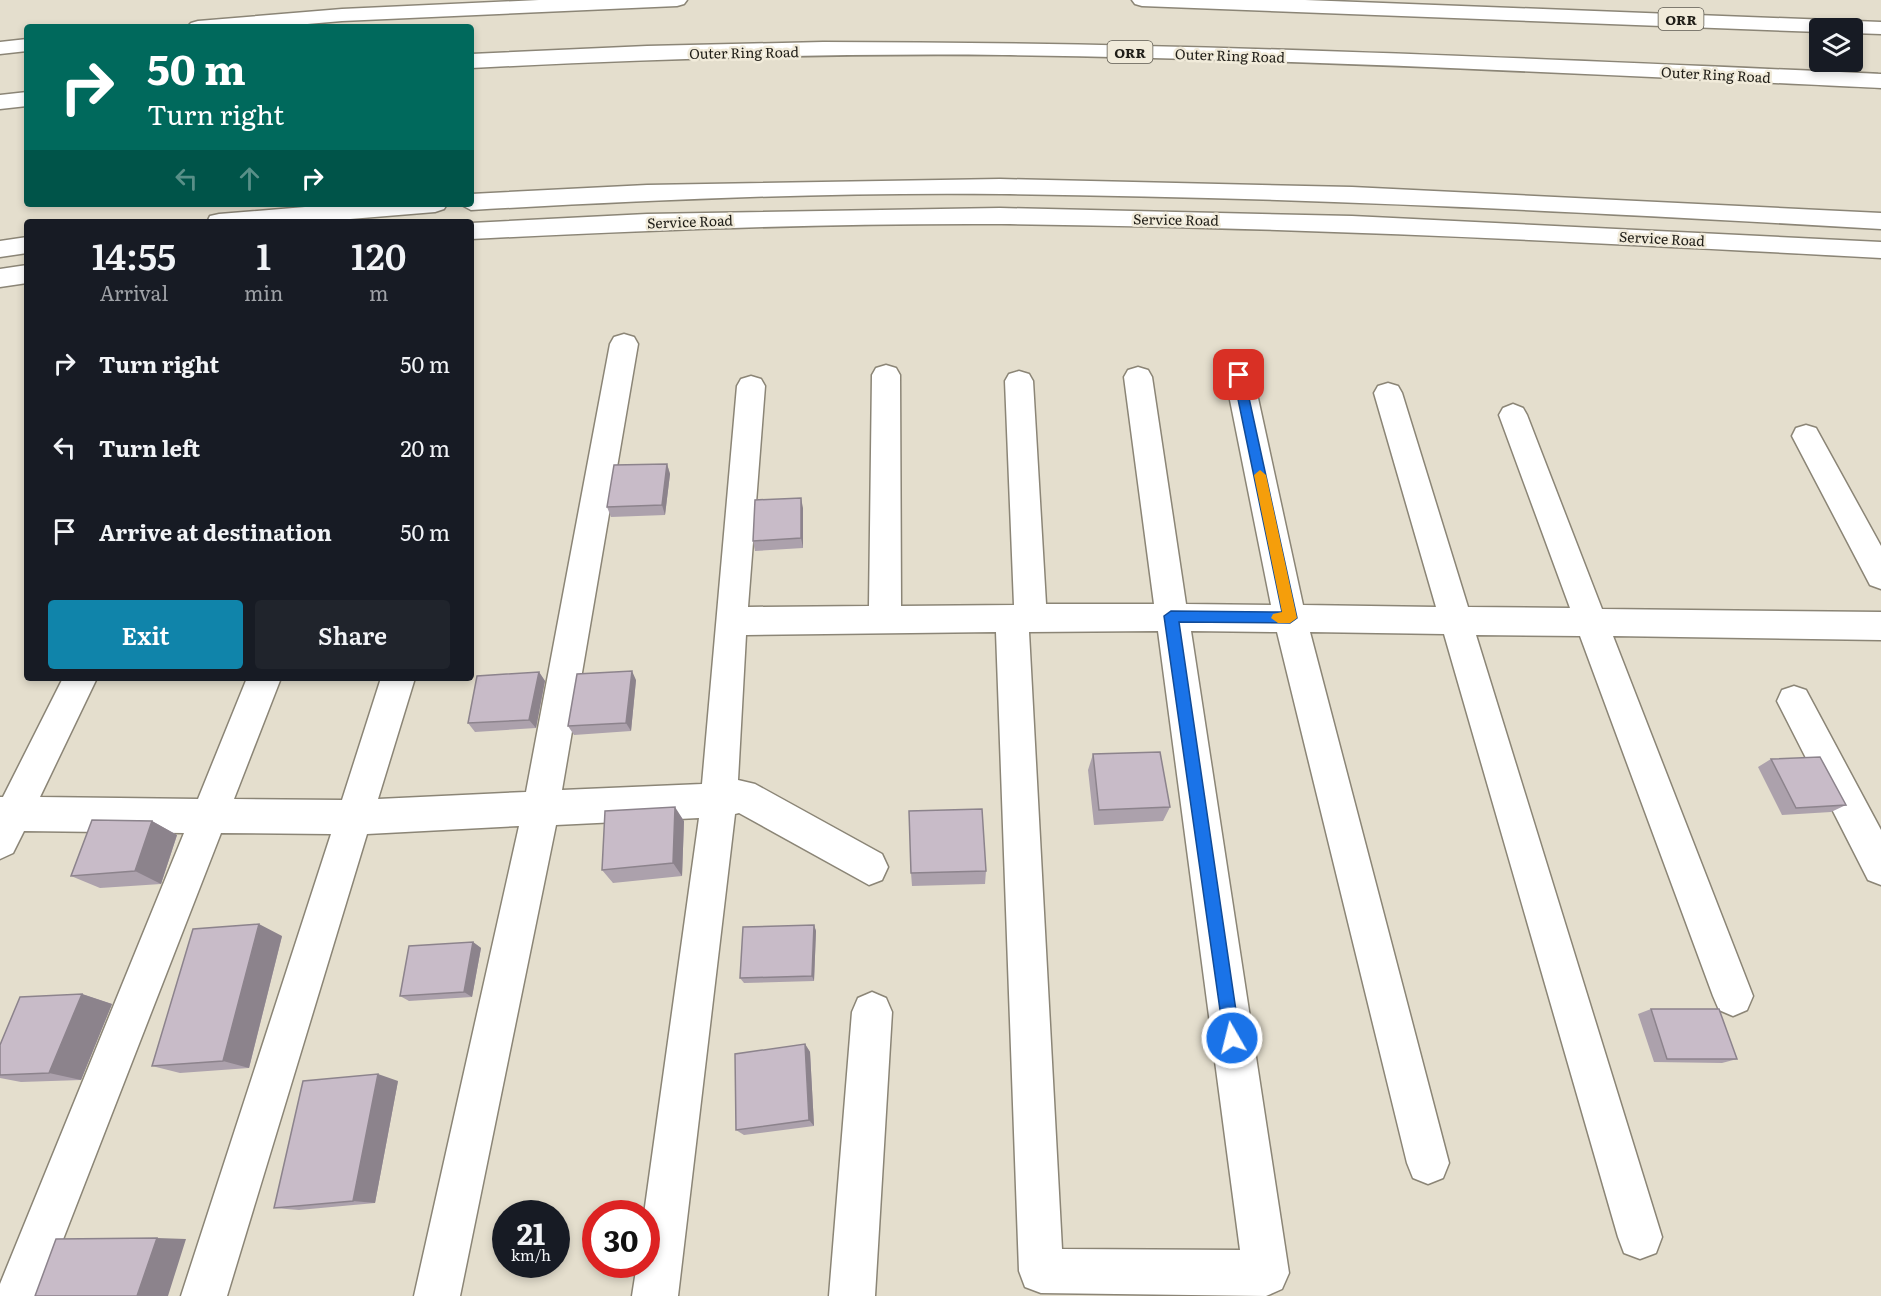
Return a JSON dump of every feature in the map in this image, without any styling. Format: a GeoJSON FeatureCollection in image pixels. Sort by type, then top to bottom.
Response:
{"type":"FeatureCollection","features":[{"type":"Feature","properties":{"kind":"main road"},"geometry":{"type":"LineString","coordinates":[[234,24],[365,13],[677,0]]}},
{"type":"Feature","properties":{"kind":"main road","name":"ORR"},"geometry":{"type":"LineString","coordinates":[[1142,0],[1881,28]]}},
{"type":"Feature","properties":{"kind":"main road"},"geometry":{"type":"LineString","coordinates":[[0,48],[24,45]]}},
{"type":"Feature","properties":{"kind":"main road","name":"Outer Ring Road"},"geometry":{"type":"LineString","coordinates":[[474,61],[714,51],[1090,51],[1469,63],[1881,81]]}},
{"type":"Feature","properties":{"kind":"main road"},"geometry":{"type":"LineString","coordinates":[[0,102],[24,99]]}},
{"type":"Feature","properties":{"kind":"main road","name":"Service Road"},"geometry":{"type":"LineString","coordinates":[[474,202],[748,190],[1022,187],[1383,195],[1881,221]]}},
{"type":"Feature","properties":{"kind":"main road"},"geometry":{"type":"LineString","coordinates":[[255,219],[399,207]]}},
{"type":"Feature","properties":{"kind":"main road","name":"Service Road"},"geometry":{"type":"LineString","coordinates":[[474,231],[628,222],[793,218],[1187,219],[1461,228],[1881,250]]}},
{"type":"Feature","properties":{"kind":"main road"},"geometry":{"type":"LineString","coordinates":[[0,249],[24,245]]}},
{"type":"Feature","properties":{"kind":"main road"},"geometry":{"type":"LineString","coordinates":[[0,278],[24,274]]}},
{"type":"Feature","properties":{"kind":"main road"},"geometry":{"type":"LineString","coordinates":[[437,1296],[541,808],[624,345]]}},
{"type":"Feature","properties":{"kind":"main road"},"geometry":{"type":"LineString","coordinates":[[885,619],[886,375]]}},
{"type":"Feature","properties":{"kind":"main road"},"geometry":{"type":"LineString","coordinates":[[1239,375],[1290,618],[1428,1163]]}},
{"type":"Feature","properties":{"kind":"main road"},"geometry":{"type":"LineString","coordinates":[[1019,381],[1021,618],[1041,1271],[1266,1273],[1138,377]]}},
{"type":"Feature","properties":{"kind":"main road"},"geometry":{"type":"LineString","coordinates":[[655,1296],[719,800],[730,621],[751,386]]}},
{"type":"Feature","properties":{"kind":"main road"},"geometry":{"type":"LineString","coordinates":[[1388,393],[1640,1237]]}},
{"type":"Feature","properties":{"kind":"main road"},"geometry":{"type":"LineString","coordinates":[[1513,415],[1733,996]]}},
{"type":"Feature","properties":{"kind":"main road"},"geometry":{"type":"LineString","coordinates":[[1806,436],[1881,576]]}},
{"type":"Feature","properties":{"kind":"main road"},"geometry":{"type":"LineString","coordinates":[[730,621],[1171,616],[1881,626]]}},
{"type":"Feature","properties":{"kind":"main road"},"geometry":{"type":"LineString","coordinates":[[78,681],[4,823],[209,816],[356,817],[719,800],[742,796],[869,867]]}},
{"type":"Feature","properties":{"kind":"main road"},"geometry":{"type":"LineString","coordinates":[[18,1296],[263,681]]}},
{"type":"Feature","properties":{"kind":"main road"},"geometry":{"type":"LineString","coordinates":[[204,1296],[397,681]]}},
{"type":"Feature","properties":{"kind":"main road"},"geometry":{"type":"LineString","coordinates":[[1794,701],[1881,867]]}},
{"type":"Feature","properties":{"kind":"main road"},"geometry":{"type":"LineString","coordinates":[[852,1296],[873,1012]]}},
{"type":"Feature","properties":{"kind":"building"},"geometry":{"type":"Polygon","coordinates":[[[667,464],[662,505],[607,507],[614,465],[667,464]]]}},
{"type":"Feature","properties":{"kind":"building"},"geometry":{"type":"Polygon","coordinates":[[[801,498],[801,538],[753,541],[755,500],[801,498]]]}},
{"type":"Feature","properties":{"kind":"building"},"geometry":{"type":"Polygon","coordinates":[[[632,671],[626,723],[568,726],[577,674],[632,671]]]}},
{"type":"Feature","properties":{"kind":"building"},"geometry":{"type":"Polygon","coordinates":[[[539,672],[529,720],[468,723],[477,676],[539,672]]]}},
{"type":"Feature","properties":{"kind":"building"},"geometry":{"type":"Polygon","coordinates":[[[1160,752],[1170,807],[1099,810],[1093,754],[1160,752]]]}},
{"type":"Feature","properties":{"kind":"building"},"geometry":{"type":"Polygon","coordinates":[[[1820,757],[1846,805],[1796,808],[1771,759],[1820,757]]]}},
{"type":"Feature","properties":{"kind":"building"},"geometry":{"type":"Polygon","coordinates":[[[675,807],[673,863],[602,870],[605,811],[675,807]]]}},
{"type":"Feature","properties":{"kind":"building"},"geometry":{"type":"Polygon","coordinates":[[[982,809],[986,871],[911,873],[909,811],[982,809]]]}},
{"type":"Feature","properties":{"kind":"building"},"geometry":{"type":"Polygon","coordinates":[[[92,820],[152,821],[135,871],[71,876],[92,820]]]}},
{"type":"Feature","properties":{"kind":"building"},"geometry":{"type":"Polygon","coordinates":[[[259,924],[223,1061],[152,1066],[193,929],[259,924]]]}},
{"type":"Feature","properties":{"kind":"building"},"geometry":{"type":"Polygon","coordinates":[[[814,925],[812,976],[740,978],[743,927],[814,925]]]}},
{"type":"Feature","properties":{"kind":"building"},"geometry":{"type":"Polygon","coordinates":[[[473,942],[464,992],[400,996],[409,946],[473,942]]]}},
{"type":"Feature","properties":{"kind":"building"},"geometry":{"type":"Polygon","coordinates":[[[82,994],[49,1073],[0,1075],[0,1045],[20,997],[82,994]]]}},
{"type":"Feature","properties":{"kind":"building"},"geometry":{"type":"Polygon","coordinates":[[[1651,1009],[1719,1009],[1737,1059],[1667,1059],[1651,1009]]]}},
{"type":"Feature","properties":{"kind":"building"},"geometry":{"type":"Polygon","coordinates":[[[805,1044],[809,1120],[736,1130],[735,1054],[805,1044]]]}},
{"type":"Feature","properties":{"kind":"building"},"geometry":{"type":"Polygon","coordinates":[[[378,1074],[353,1201],[274,1208],[303,1081],[378,1074]]]}},
{"type":"Feature","properties":{"kind":"building"},"geometry":{"type":"Polygon","coordinates":[[[157,1238],[137,1296],[35,1296],[56,1239],[157,1238]]]}},
{"type":"Feature","properties":{"kind":"slow traffic"},"geometry":{"type":"LineString","coordinates":[[1260,475],[1290,618],[1278,618]]}},
{"type":"Feature","properties":{"kind":"route"},"geometry":{"type":"LineString","coordinates":[[1232,1038],[1171,616],[1290,618],[1239,375]]}}]}
